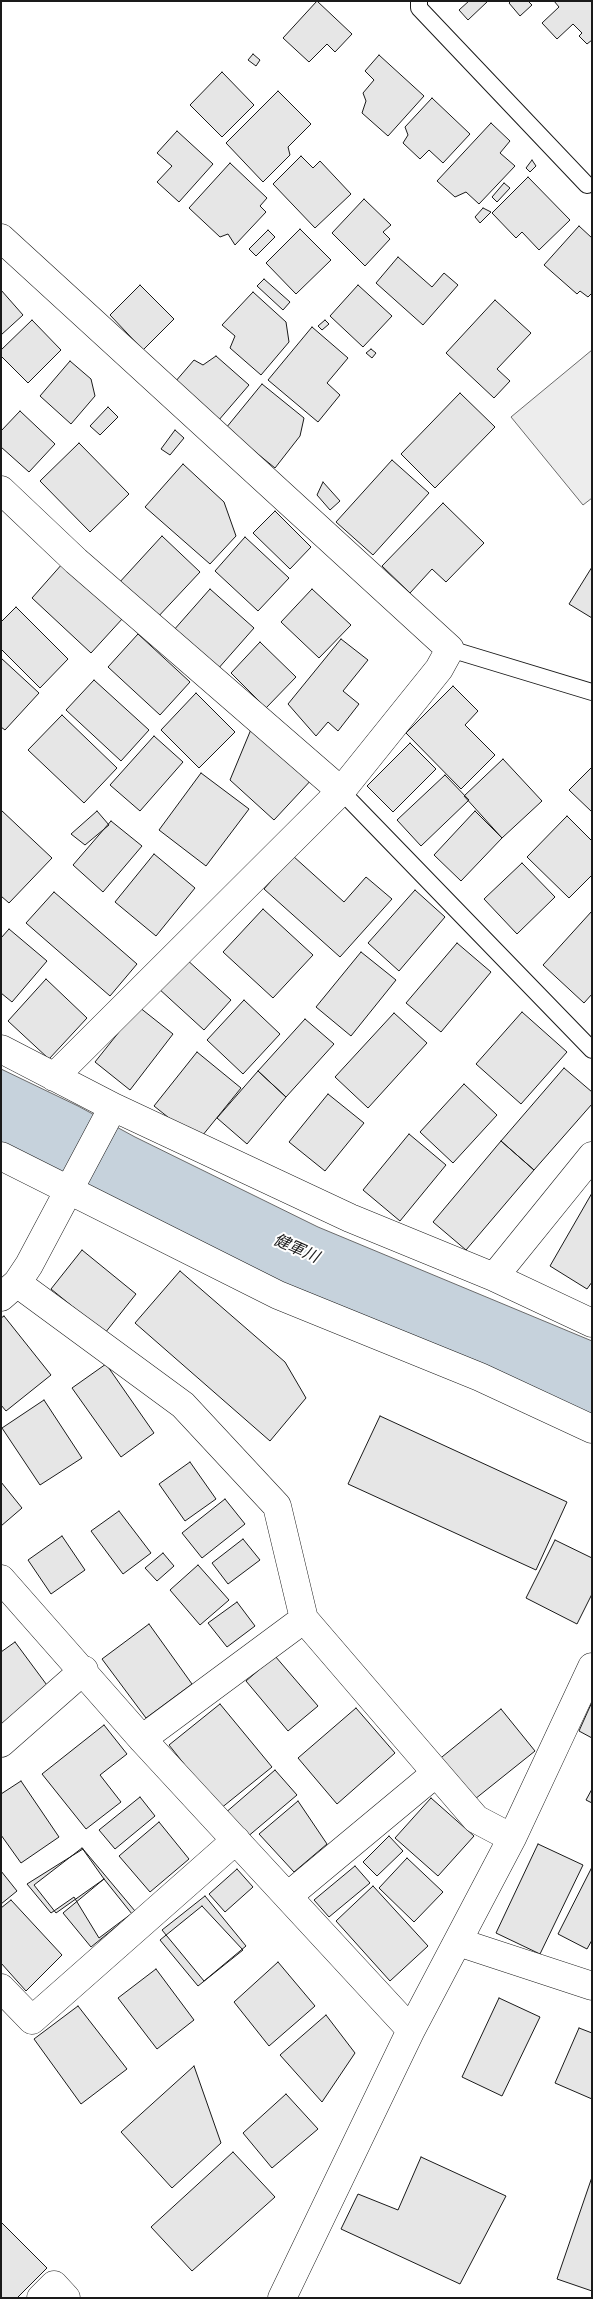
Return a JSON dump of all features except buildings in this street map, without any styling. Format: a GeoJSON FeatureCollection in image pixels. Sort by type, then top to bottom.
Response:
{"type":"FeatureCollection","features":[{"type":"Feature","properties":{"kind":"street"},"geometry":{"type":"LineString","coordinates":[[1,238],[450,649],[439,669],[341,791],[54,1077]]}},
{"type":"Feature","properties":{"kind":"street"},"geometry":{"type":"LineString","coordinates":[[1,490],[76,561],[341,791]]}},
{"type":"Feature","properties":{"kind":"street"},"geometry":{"type":"LineString","coordinates":[[1,1049],[113,1107],[350,1218],[494,1277],[592,1322]]}},
{"type":"Feature","properties":{"kind":"street"},"geometry":{"type":"LineString","coordinates":[[113,1107],[71,1186],[9,1290],[182,1405],[277,1506],[304,1619],[476,1819],[512,1838]]}},
{"type":"Feature","properties":{"kind":"street"},"geometry":{"type":"LineString","coordinates":[[1,1156],[71,1186],[278,1295],[480,1377],[592,1429]]}},
{"type":"Feature","properties":{"kind":"street"},"geometry":{"type":"LineString","coordinates":[[494,1277],[592,1156]]}},
{"type":"Feature","properties":{"kind":"street"},"geometry":{"type":"LineString","coordinates":[[1,1579],[84,1670],[142,1739],[411,2030]]}},
{"type":"Feature","properties":{"kind":"street"},"geometry":{"type":"LineString","coordinates":[[142,1739],[304,1619]]}},
{"type":"Feature","properties":{"kind":"street"},"geometry":{"type":"LineString","coordinates":[[282,2298],[411,2030],[512,1838],[592,1667]]}},
{"type":"Feature","properties":{"kind":"street"},"geometry":{"type":"LineString","coordinates":[[1,1742],[84,1670]]}},
{"type":"Feature","properties":{"kind":"street"},"geometry":{"type":"LineString","coordinates":[[288,1896],[436,1773]]}},
{"type":"Feature","properties":{"kind":"street"},"geometry":{"type":"LineString","coordinates":[[1,1988],[32,2020],[236,1840]]}},
{"type":"Feature","properties":{"kind":"street"},"geometry":{"type":"LineString","coordinates":[[458,1942],[592,1986]]}},
{"type":"Feature","properties":{"kind":"street"},"geometry":{"type":"LineString","coordinates":[[41,2298],[54,2285],[66,2298]]}},
{"type":"Feature","properties":{"kind":"lane"},"geometry":{"type":"LineString","coordinates":[[419,1],[419,8],[587,186]]}},
{"type":"Feature","properties":{"kind":"lane"},"geometry":{"type":"LineString","coordinates":[[450,649],[592,692]]}},
{"type":"Feature","properties":{"kind":"lane"},"geometry":{"type":"LineString","coordinates":[[341,791],[592,1050]]}},
{"type":"Feature","properties":{"kind":"shaded area"},"geometry":{"type":"Polygon","coordinates":[[[592,350],[592,498],[583,505],[511,417],[592,350]]]}},
{"type":"Feature","properties":{"kind":"water","name":"健軍川"},"geometry":{"type":"Polygon","coordinates":[[[1,1069],[318,1227],[592,1341],[592,1415],[303,1296],[1,1145],[1,1069]]]}}]}
